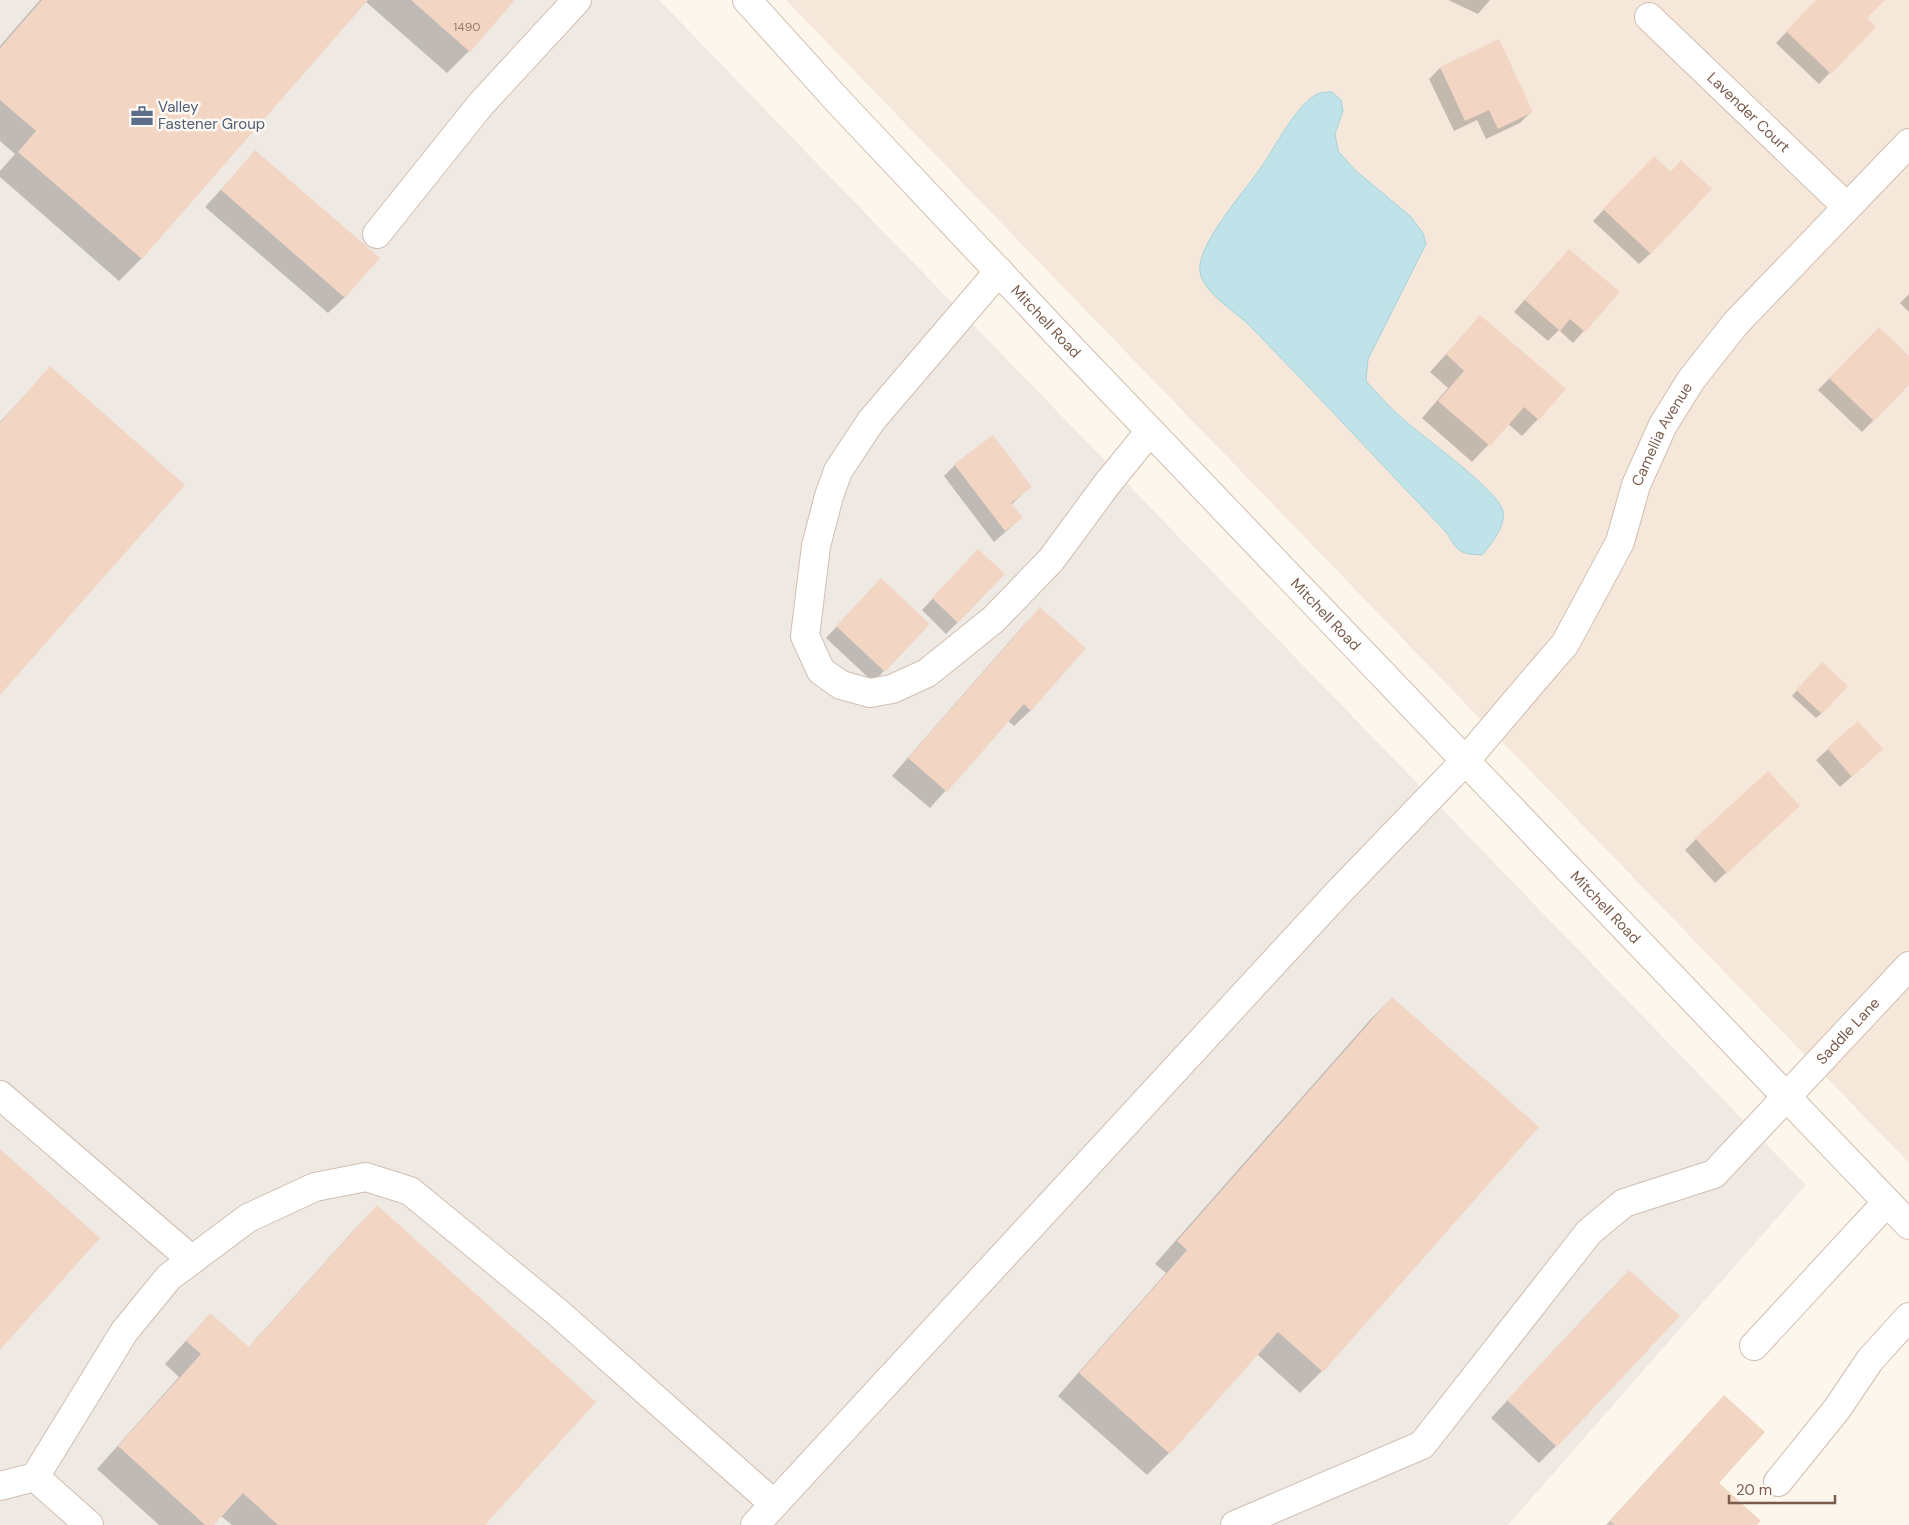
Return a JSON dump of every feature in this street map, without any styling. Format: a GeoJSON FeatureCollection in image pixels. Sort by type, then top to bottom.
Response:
{"type":"FeatureCollection","features":[{"type":"Feature","properties":{"kind":"street"},"geometry":{"type":"LineString","coordinates":[[377,234],[481,104],[577,0]]}},
{"type":"Feature","properties":{"kind":"street","name":"Mitchell Road"},"geometry":{"type":"LineString","coordinates":[[747,0],[846,109],[999,271],[1909,1225]]}},
{"type":"Feature","properties":{"kind":"street","name":"Lavender Court"},"geometry":{"type":"LineString","coordinates":[[1650,17],[1847,207]]}},
{"type":"Feature","properties":{"kind":"street","name":"Camellia Avenue"},"geometry":{"type":"LineString","coordinates":[[755,1525],[1337,894],[1466,760],[1565,644],[1620,542],[1636,485],[1663,425],[1691,380],[1736,323],[1909,143]]}},
{"type":"Feature","properties":{"kind":"street"},"geometry":{"type":"LineString","coordinates":[[999,271],[871,421],[838,471],[829,496],[816,546],[805,636],[821,671],[841,686],[870,693],[892,689],[927,673],[994,619],[1051,560],[1150,430]]}},
{"type":"Feature","properties":{"kind":"street","name":"Saddle Lane"},"geometry":{"type":"LineString","coordinates":[[1235,1525],[1422,1445],[1589,1232],[1624,1203],[1714,1174],[1909,966]]}},
{"type":"Feature","properties":{"kind":"street"},"geometry":{"type":"LineString","coordinates":[[0,1095],[192,1260]]}},
{"type":"Feature","properties":{"kind":"street"},"geometry":{"type":"LineString","coordinates":[[0,1486],[35,1477],[124,1332],[169,1277],[248,1218],[316,1187],[366,1177],[410,1191],[556,1311],[774,1504]]}},
{"type":"Feature","properties":{"kind":"street"},"geometry":{"type":"LineString","coordinates":[[1754,1346],[1888,1202]]}},
{"type":"Feature","properties":{"kind":"street"},"geometry":{"type":"LineString","coordinates":[[1778,1482],[1837,1408],[1870,1360],[1909,1317]]}},
{"type":"Feature","properties":{"kind":"street"},"geometry":{"type":"LineString","coordinates":[[35,1477],[88,1525]]}},
{"type":"Feature","properties":{"kind":"shaded area"},"geometry":{"type":"Polygon","coordinates":[[[0,0],[659,0],[1806,1185],[1508,1525],[0,1525],[0,0]]]}},
{"type":"Feature","properties":{"kind":"shaded area"},"geometry":{"type":"Polygon","coordinates":[[[786,0],[1909,0],[1909,1163],[786,0]]]}},
{"type":"Feature","properties":{"kind":"water"},"geometry":{"type":"Polygon","coordinates":[[[1332,92],[1341,100],[1343,111],[1335,134],[1338,151],[1356,171],[1410,216],[1423,233],[1426,244],[1368,359],[1366,381],[1399,415],[1474,477],[1498,502],[1503,511],[1502,522],[1493,540],[1482,555],[1460,551],[1447,533],[1323,402],[1248,324],[1213,294],[1202,279],[1200,272],[1201,261],[1213,233],[1260,169],[1293,117],[1317,94],[1332,92]]]}},
{"type":"Feature","properties":{"kind":"building","name":"Valley Fastener Group"},"geometry":{"type":"Polygon","coordinates":[[[42,0],[368,0],[142,259],[18,152],[36,131],[0,100],[0,48],[42,0]]]}},
{"type":"Feature","properties":{"kind":"building"},"geometry":{"type":"Polygon","coordinates":[[[411,0],[513,0],[514,1],[470,52],[411,0]]]}},
{"type":"Feature","properties":{"kind":"building"},"geometry":{"type":"Polygon","coordinates":[[[1816,0],[1885,0],[1867,18],[1876,27],[1831,74],[1786,31],[1816,0]]]}},
{"type":"Feature","properties":{"kind":"building"},"geometry":{"type":"Polygon","coordinates":[[[1499,39],[1533,112],[1498,129],[1489,110],[1465,121],[1440,67],[1499,39]]]}},
{"type":"Feature","properties":{"kind":"building"},"geometry":{"type":"Polygon","coordinates":[[[255,150],[380,258],[345,298],[221,190],[255,150]]]}},
{"type":"Feature","properties":{"kind":"building"},"geometry":{"type":"Polygon","coordinates":[[[1654,156],[1671,172],[1681,160],[1712,189],[1651,254],[1603,209],[1654,156]]]}},
{"type":"Feature","properties":{"kind":"building"},"geometry":{"type":"Polygon","coordinates":[[[1569,249],[1620,292],[1585,332],[1570,319],[1560,331],[1525,300],[1569,249]]]}},
{"type":"Feature","properties":{"kind":"building"},"geometry":{"type":"Polygon","coordinates":[[[1480,315],[1566,389],[1539,420],[1524,407],[1490,446],[1438,401],[1464,371],[1446,354],[1480,315]]]}},
{"type":"Feature","properties":{"kind":"building"},"geometry":{"type":"Polygon","coordinates":[[[1879,327],[1909,356],[1909,385],[1874,421],[1829,378],[1879,327]]]}},
{"type":"Feature","properties":{"kind":"building"},"geometry":{"type":"Polygon","coordinates":[[[50,366],[185,485],[0,695],[0,423],[50,366]]]}},
{"type":"Feature","properties":{"kind":"building"},"geometry":{"type":"Polygon","coordinates":[[[993,435],[1032,487],[1011,503],[1023,518],[1005,531],[954,464],[993,435]]]}},
{"type":"Feature","properties":{"kind":"building"},"geometry":{"type":"Polygon","coordinates":[[[978,549],[1005,574],[958,623],[932,598],[978,549]]]}},
{"type":"Feature","properties":{"kind":"building"},"geometry":{"type":"Polygon","coordinates":[[[881,578],[930,624],[885,672],[836,626],[881,578]]]}},
{"type":"Feature","properties":{"kind":"building"},"geometry":{"type":"Polygon","coordinates":[[[1040,607],[1086,648],[1031,711],[1024,704],[947,792],[908,758],[1040,607]]]}},
{"type":"Feature","properties":{"kind":"building"},"geometry":{"type":"Polygon","coordinates":[[[1822,662],[1848,686],[1822,714],[1796,690],[1822,662]]]}},
{"type":"Feature","properties":{"kind":"building"},"geometry":{"type":"Polygon","coordinates":[[[1858,721],[1883,749],[1852,777],[1827,748],[1858,721]]]}},
{"type":"Feature","properties":{"kind":"building"},"geometry":{"type":"Polygon","coordinates":[[[1768,771],[1800,806],[1727,873],[1695,838],[1768,771]]]}},
{"type":"Feature","properties":{"kind":"building"},"geometry":{"type":"Polygon","coordinates":[[[1392,997],[1539,1127],[1323,1372],[1278,1332],[1170,1454],[1079,1373],[1187,1250],[1177,1241],[1392,997]]]}},
{"type":"Feature","properties":{"kind":"building"},"geometry":{"type":"Polygon","coordinates":[[[0,1149],[100,1238],[0,1350],[0,1149]]]}},
{"type":"Feature","properties":{"kind":"building"},"geometry":{"type":"Polygon","coordinates":[[[377,1205],[596,1402],[485,1525],[278,1525],[243,1493],[214,1525],[205,1525],[118,1446],[201,1354],[186,1341],[210,1313],[249,1347],[377,1205]]]}},
{"type":"Feature","properties":{"kind":"building"},"geometry":{"type":"Polygon","coordinates":[[[1629,1270],[1680,1316],[1557,1447],[1507,1400],[1629,1270]]]}},
{"type":"Feature","properties":{"kind":"building"},"geometry":{"type":"Polygon","coordinates":[[[1724,1395],[1765,1432],[1719,1483],[1761,1521],[1757,1525],[1615,1525],[1610,1521],[1724,1395]]]}},
{"type":"Feature","properties":{"kind":"place","name":"Valley Fastener Group"},"geometry":{"type":"Point","coordinates":[142,116]}}]}
